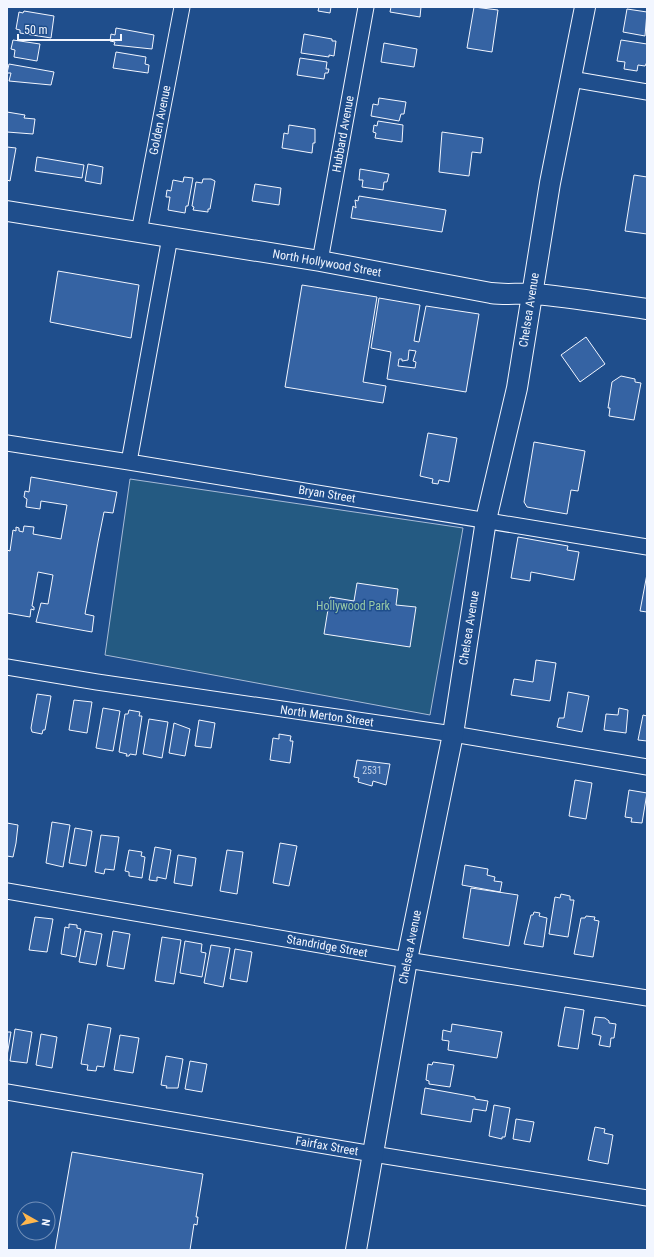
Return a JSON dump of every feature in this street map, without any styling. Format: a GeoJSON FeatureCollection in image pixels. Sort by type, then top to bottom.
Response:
{"type":"FeatureCollection","features":[{"type":"Feature","properties":{"kind":"main road","name":"Chelsea Avenue"},"geometry":{"type":"LineString","coordinates":[[356,1250],[407,960],[453,734],[486,520],[517,388],[550,183],[585,7]]}},
{"type":"Feature","properties":{"kind":"main road","name":"North Hollywood Street"},"geometry":{"type":"LineString","coordinates":[[7,211],[320,261],[491,293],[508,295],[532,294],[647,309]]}},
{"type":"Feature","properties":{"kind":"street","name":"Golden Avenue"},"geometry":{"type":"LineString","coordinates":[[139,232],[182,7]]}},
{"type":"Feature","properties":{"kind":"street","name":"Hubbard Avenue"},"geometry":{"type":"LineString","coordinates":[[320,261],[366,7]]}},
{"type":"Feature","properties":{"kind":"street"},"geometry":{"type":"LineString","coordinates":[[571,79],[647,92]]}},
{"type":"Feature","properties":{"kind":"street"},"geometry":{"type":"LineString","coordinates":[[129,462],[170,237]]}},
{"type":"Feature","properties":{"kind":"street","name":"Bryan Street"},"geometry":{"type":"LineString","coordinates":[[7,443],[647,547]]}},
{"type":"Feature","properties":{"kind":"street","name":"North Merton Street"},"geometry":{"type":"LineString","coordinates":[[7,667],[97,682],[453,734],[647,767]]}},
{"type":"Feature","properties":{"kind":"street","name":"Standridge Street"},"geometry":{"type":"LineString","coordinates":[[7,890],[407,960],[647,998]]}},
{"type":"Feature","properties":{"kind":"street","name":"Fairfax Street"},"geometry":{"type":"LineString","coordinates":[[7,1092],[373,1154],[647,1198]]}},
{"type":"Feature","properties":{"kind":"green space","name":"Hollywood Park"},"geometry":{"type":"Polygon","coordinates":[[[130,479],[463,528],[430,715],[105,655],[130,479]]]}},
{"type":"Feature","properties":{"kind":"building"},"geometry":{"type":"Polygon","coordinates":[[[319,7],[331,7],[330,13],[318,11],[319,7]]]}},
{"type":"Feature","properties":{"kind":"building"},"geometry":{"type":"Polygon","coordinates":[[[391,7],[421,7],[420,17],[390,12],[391,7]]]}},
{"type":"Feature","properties":{"kind":"building"},"geometry":{"type":"Polygon","coordinates":[[[474,7],[498,10],[492,52],[467,48],[474,7]]]}},
{"type":"Feature","properties":{"kind":"building"},"geometry":{"type":"Polygon","coordinates":[[[627,9],[647,12],[645,36],[623,32],[627,9]]]}},
{"type":"Feature","properties":{"kind":"building"},"geometry":{"type":"Polygon","coordinates":[[[24,11],[54,16],[51,38],[20,33],[20,30],[16,29],[19,12],[23,13],[24,11]]]}},
{"type":"Feature","properties":{"kind":"building"},"geometry":{"type":"Polygon","coordinates":[[[116,28],[154,35],[152,49],[114,45],[115,42],[110,41],[111,34],[115,35],[116,28]]]}},
{"type":"Feature","properties":{"kind":"building"},"geometry":{"type":"Polygon","coordinates":[[[304,34],[336,41],[334,56],[329,55],[329,57],[301,53],[304,34]]]}},
{"type":"Feature","properties":{"kind":"building"},"geometry":{"type":"Polygon","coordinates":[[[13,40],[40,44],[37,61],[14,57],[15,50],[11,49],[13,40]]]}},
{"type":"Feature","properties":{"kind":"building"},"geometry":{"type":"Polygon","coordinates":[[[621,40],[647,44],[647,62],[645,66],[638,65],[637,71],[624,69],[625,62],[617,61],[621,40]]]}},
{"type":"Feature","properties":{"kind":"building"},"geometry":{"type":"Polygon","coordinates":[[[384,43],[417,49],[414,67],[381,62],[384,43]]]}},
{"type":"Feature","properties":{"kind":"building"},"geometry":{"type":"Polygon","coordinates":[[[116,52],[146,57],[145,64],[149,65],[148,73],[113,68],[116,52]]]}},
{"type":"Feature","properties":{"kind":"building"},"geometry":{"type":"Polygon","coordinates":[[[300,58],[327,62],[326,69],[329,69],[328,73],[325,73],[324,79],[297,75],[300,58]]]}},
{"type":"Feature","properties":{"kind":"building"},"geometry":{"type":"Polygon","coordinates":[[[9,64],[54,72],[51,85],[9,81],[11,73],[7,73],[9,64]]]}},
{"type":"Feature","properties":{"kind":"building"},"geometry":{"type":"Polygon","coordinates":[[[379,98],[406,102],[404,114],[401,114],[399,121],[371,116],[373,104],[378,105],[379,98]]]}},
{"type":"Feature","properties":{"kind":"building"},"geometry":{"type":"Polygon","coordinates":[[[7,112],[25,115],[24,118],[35,119],[33,134],[7,132],[7,112]]]}},
{"type":"Feature","properties":{"kind":"building"},"geometry":{"type":"Polygon","coordinates":[[[378,121],[403,125],[402,142],[375,138],[376,133],[373,132],[374,125],[377,126],[378,121]]]}},
{"type":"Feature","properties":{"kind":"building"},"geometry":{"type":"Polygon","coordinates":[[[289,125],[315,129],[315,143],[313,143],[312,153],[282,148],[284,133],[288,134],[289,125]]]}},
{"type":"Feature","properties":{"kind":"building"},"geometry":{"type":"Polygon","coordinates":[[[442,132],[483,138],[481,153],[472,152],[469,176],[439,172],[442,132]]]}},
{"type":"Feature","properties":{"kind":"building"},"geometry":{"type":"Polygon","coordinates":[[[7,147],[16,148],[10,181],[7,180],[7,147]]]}},
{"type":"Feature","properties":{"kind":"building"},"geometry":{"type":"Polygon","coordinates":[[[37,157],[84,165],[82,178],[35,171],[37,157]]]}},
{"type":"Feature","properties":{"kind":"building"},"geometry":{"type":"Polygon","coordinates":[[[88,164],[103,167],[101,184],[85,181],[88,164]]]}},
{"type":"Feature","properties":{"kind":"building"},"geometry":{"type":"Polygon","coordinates":[[[360,169],[389,174],[387,182],[384,182],[383,190],[362,187],[363,180],[359,180],[360,169]]]}},
{"type":"Feature","properties":{"kind":"building"},"geometry":{"type":"Polygon","coordinates":[[[634,175],[647,177],[647,234],[625,231],[634,175]]]}},
{"type":"Feature","properties":{"kind":"building"},"geometry":{"type":"Polygon","coordinates":[[[184,177],[193,178],[188,206],[186,206],[185,213],[168,210],[170,197],[166,197],[167,190],[171,191],[173,180],[183,182],[184,177]]]}},
{"type":"Feature","properties":{"kind":"building"},"geometry":{"type":"Polygon","coordinates":[[[203,179],[211,179],[215,181],[210,209],[208,209],[208,212],[193,210],[194,207],[192,206],[196,182],[202,183],[203,179]]]}},
{"type":"Feature","properties":{"kind":"building"},"geometry":{"type":"Polygon","coordinates":[[[255,184],[281,188],[279,205],[252,201],[255,184]]]}},
{"type":"Feature","properties":{"kind":"building"},"geometry":{"type":"Polygon","coordinates":[[[359,196],[446,210],[442,232],[351,218],[353,206],[356,208],[355,200],[358,201],[359,196]]]}},
{"type":"Feature","properties":{"kind":"building"},"geometry":{"type":"Polygon","coordinates":[[[58,271],[139,285],[131,338],[50,322],[58,271]]]}},
{"type":"Feature","properties":{"kind":"building"},"geometry":{"type":"Polygon","coordinates":[[[302,285],[377,297],[363,382],[386,386],[383,403],[285,387],[302,285]]]}},
{"type":"Feature","properties":{"kind":"building"},"geometry":{"type":"Polygon","coordinates":[[[379,298],[420,305],[414,341],[419,342],[426,306],[479,314],[466,392],[387,379],[391,352],[371,348],[379,298]],[[409,350],[408,360],[402,361],[402,359],[399,359],[398,366],[415,368],[416,362],[413,361],[416,351],[409,350]]]}},
{"type":"Feature","properties":{"kind":"building"},"geometry":{"type":"Polygon","coordinates":[[[586,337],[605,364],[580,382],[561,355],[586,337]]]}},
{"type":"Feature","properties":{"kind":"building"},"geometry":{"type":"Polygon","coordinates":[[[621,376],[635,379],[635,382],[641,383],[634,420],[609,416],[610,408],[608,408],[612,382],[621,376]]]}},
{"type":"Feature","properties":{"kind":"building"},"geometry":{"type":"Polygon","coordinates":[[[428,433],[457,438],[449,482],[439,480],[438,484],[432,483],[433,479],[420,476],[428,433]]]}},
{"type":"Feature","properties":{"kind":"building"},"geometry":{"type":"Polygon","coordinates":[[[534,442],[585,451],[578,491],[571,490],[567,514],[527,507],[524,502],[534,442]]]}},
{"type":"Feature","properties":{"kind":"building"},"geometry":{"type":"Polygon","coordinates":[[[31,477],[117,492],[113,513],[104,512],[85,614],[94,616],[92,632],[36,622],[41,603],[48,604],[53,575],[38,572],[32,606],[34,607],[34,610],[31,609],[30,617],[7,613],[7,550],[10,551],[13,530],[16,531],[16,527],[19,528],[19,531],[23,532],[24,526],[34,527],[33,534],[61,539],[67,505],[41,501],[40,509],[26,507],[27,499],[24,497],[25,491],[29,492],[31,477]]]}},
{"type":"Feature","properties":{"kind":"building"},"geometry":{"type":"Polygon","coordinates":[[[518,537],[568,546],[567,550],[579,552],[574,580],[531,572],[530,581],[511,578],[518,537]]]}},
{"type":"Feature","properties":{"kind":"building"},"geometry":{"type":"Polygon","coordinates":[[[647,574],[647,612],[640,611],[647,574]]]}},
{"type":"Feature","properties":{"kind":"building"},"geometry":{"type":"Polygon","coordinates":[[[357,583],[398,589],[396,605],[416,607],[410,647],[324,634],[330,597],[354,601],[357,583]]]}},
{"type":"Feature","properties":{"kind":"building"},"geometry":{"type":"Polygon","coordinates":[[[536,660],[556,663],[550,701],[511,695],[514,679],[533,682],[536,660]]]}},
{"type":"Feature","properties":{"kind":"building"},"geometry":{"type":"Polygon","coordinates":[[[568,692],[589,696],[582,732],[557,727],[559,718],[564,718],[568,692]]]}},
{"type":"Feature","properties":{"kind":"building"},"geometry":{"type":"Polygon","coordinates":[[[37,694],[51,696],[45,730],[43,730],[42,734],[32,732],[31,728],[37,694]]]}},
{"type":"Feature","properties":{"kind":"building"},"geometry":{"type":"Polygon","coordinates":[[[74,700],[92,702],[87,733],[69,730],[74,700]]]}},
{"type":"Feature","properties":{"kind":"building"},"geometry":{"type":"Polygon","coordinates":[[[103,708],[120,711],[113,751],[96,748],[103,708]]]}},
{"type":"Feature","properties":{"kind":"building"},"geometry":{"type":"Polygon","coordinates":[[[619,708],[628,710],[626,733],[604,730],[606,714],[618,715],[619,708]]]}},
{"type":"Feature","properties":{"kind":"building"},"geometry":{"type":"Polygon","coordinates":[[[129,710],[140,712],[139,716],[142,716],[136,755],[130,754],[129,756],[126,756],[127,754],[119,752],[125,714],[128,714],[129,710]]]}},
{"type":"Feature","properties":{"kind":"building"},"geometry":{"type":"Polygon","coordinates":[[[643,715],[647,716],[647,741],[638,740],[643,715]]]}},
{"type":"Feature","properties":{"kind":"building"},"geometry":{"type":"Polygon","coordinates":[[[149,719],[168,722],[162,758],[143,754],[149,719]]]}},
{"type":"Feature","properties":{"kind":"building"},"geometry":{"type":"Polygon","coordinates":[[[199,720],[215,723],[211,748],[195,746],[199,720]]]}},
{"type":"Feature","properties":{"kind":"building"},"geometry":{"type":"Polygon","coordinates":[[[174,723],[190,729],[185,756],[169,753],[174,723]]]}},
{"type":"Feature","properties":{"kind":"building"},"geometry":{"type":"Polygon","coordinates":[[[279,734],[291,736],[290,741],[293,741],[290,763],[270,760],[273,738],[279,739],[279,734]]]}},
{"type":"Feature","properties":{"kind":"building"},"geometry":{"type":"Polygon","coordinates":[[[357,760],[390,764],[386,785],[373,781],[372,786],[358,782],[359,778],[354,777],[357,760]]]}},
{"type":"Feature","properties":{"kind":"building"},"geometry":{"type":"Polygon","coordinates":[[[575,780],[592,783],[586,819],[569,816],[575,780]]]}},
{"type":"Feature","properties":{"kind":"building"},"geometry":{"type":"Polygon","coordinates":[[[629,790],[647,793],[642,823],[631,822],[632,818],[625,817],[629,790]]]}},
{"type":"Feature","properties":{"kind":"building"},"geometry":{"type":"Polygon","coordinates":[[[52,822],[70,825],[63,867],[46,863],[52,822]]]}},
{"type":"Feature","properties":{"kind":"building"},"geometry":{"type":"Polygon","coordinates":[[[7,823],[18,825],[13,857],[7,856],[7,823]]]}},
{"type":"Feature","properties":{"kind":"building"},"geometry":{"type":"Polygon","coordinates":[[[75,828],[92,831],[86,866],[69,863],[75,828]]]}},
{"type":"Feature","properties":{"kind":"building"},"geometry":{"type":"Polygon","coordinates":[[[101,835],[119,837],[114,870],[105,869],[104,874],[95,872],[101,835]]]}},
{"type":"Feature","properties":{"kind":"building"},"geometry":{"type":"Polygon","coordinates":[[[280,843],[297,846],[289,886],[273,883],[280,843]]]}},
{"type":"Feature","properties":{"kind":"building"},"geometry":{"type":"Polygon","coordinates":[[[155,847],[171,850],[166,879],[157,877],[157,881],[149,880],[155,847]]]}},
{"type":"Feature","properties":{"kind":"building"},"geometry":{"type":"Polygon","coordinates":[[[129,850],[142,852],[141,856],[145,857],[142,878],[129,876],[129,872],[125,871],[129,850]]]}},
{"type":"Feature","properties":{"kind":"building"},"geometry":{"type":"Polygon","coordinates":[[[227,850],[243,852],[237,894],[220,891],[227,850]]]}},
{"type":"Feature","properties":{"kind":"building"},"geometry":{"type":"Polygon","coordinates":[[[178,855],[196,858],[192,886],[174,883],[178,855]]]}},
{"type":"Feature","properties":{"kind":"building"},"geometry":{"type":"Polygon","coordinates":[[[465,865],[488,869],[487,875],[495,877],[494,881],[502,882],[500,892],[462,885],[465,865]]]}},
{"type":"Feature","properties":{"kind":"building"},"geometry":{"type":"Polygon","coordinates":[[[471,888],[518,895],[509,946],[463,938],[471,888]]]}},
{"type":"Feature","properties":{"kind":"building"},"geometry":{"type":"Polygon","coordinates":[[[561,894],[570,896],[570,900],[574,900],[568,937],[549,934],[555,897],[560,898],[561,894]]]}},
{"type":"Feature","properties":{"kind":"building"},"geometry":{"type":"Polygon","coordinates":[[[534,912],[540,913],[539,916],[547,918],[543,947],[524,944],[531,915],[533,915],[534,912]]]}},
{"type":"Feature","properties":{"kind":"building"},"geometry":{"type":"Polygon","coordinates":[[[586,916],[595,917],[594,920],[599,921],[593,957],[574,954],[581,918],[585,918],[586,916]]]}},
{"type":"Feature","properties":{"kind":"building"},"geometry":{"type":"Polygon","coordinates":[[[35,917],[53,919],[47,952],[29,950],[35,917]]]}},
{"type":"Feature","properties":{"kind":"building"},"geometry":{"type":"Polygon","coordinates":[[[69,924],[77,925],[77,928],[81,929],[76,957],[61,954],[65,927],[69,928],[69,924]]]}},
{"type":"Feature","properties":{"kind":"building"},"geometry":{"type":"Polygon","coordinates":[[[85,931],[102,934],[96,965],[79,962],[85,931]]]}},
{"type":"Feature","properties":{"kind":"building"},"geometry":{"type":"Polygon","coordinates":[[[113,931],[130,934],[124,969],[107,966],[113,931]]]}},
{"type":"Feature","properties":{"kind":"building"},"geometry":{"type":"Polygon","coordinates":[[[162,937],[181,940],[174,984],[155,981],[162,937]]]}},
{"type":"Feature","properties":{"kind":"building"},"geometry":{"type":"Polygon","coordinates":[[[185,941],[202,944],[201,952],[206,953],[202,977],[180,973],[185,941]]]}},
{"type":"Feature","properties":{"kind":"building"},"geometry":{"type":"Polygon","coordinates":[[[211,945],[230,948],[223,987],[204,983],[211,945]]]}},
{"type":"Feature","properties":{"kind":"building"},"geometry":{"type":"Polygon","coordinates":[[[235,949],[252,952],[247,982],[230,979],[235,949]]]}},
{"type":"Feature","properties":{"kind":"building"},"geometry":{"type":"Polygon","coordinates":[[[565,1007],[584,1010],[578,1049],[558,1046],[565,1007]]]}},
{"type":"Feature","properties":{"kind":"building"},"geometry":{"type":"Polygon","coordinates":[[[595,1017],[605,1018],[609,1021],[609,1023],[616,1024],[614,1038],[611,1038],[610,1047],[599,1045],[601,1036],[592,1034],[595,1017]]]}},
{"type":"Feature","properties":{"kind":"building"},"geometry":{"type":"Polygon","coordinates":[[[88,1024],[111,1028],[104,1067],[97,1066],[96,1071],[87,1070],[88,1065],[81,1064],[88,1024]]]}},
{"type":"Feature","properties":{"kind":"building"},"geometry":{"type":"Polygon","coordinates":[[[452,1024],[502,1032],[497,1058],[448,1050],[449,1041],[442,1040],[443,1030],[451,1032],[452,1024]]]}},
{"type":"Feature","properties":{"kind":"building"},"geometry":{"type":"Polygon","coordinates":[[[15,1029],[32,1032],[27,1063],[10,1061],[15,1029]]]}},
{"type":"Feature","properties":{"kind":"building"},"geometry":{"type":"Polygon","coordinates":[[[7,1032],[11,1032],[7,1056],[7,1032]]]}},
{"type":"Feature","properties":{"kind":"building"},"geometry":{"type":"Polygon","coordinates":[[[41,1034],[57,1037],[52,1068],[36,1065],[41,1034]]]}},
{"type":"Feature","properties":{"kind":"building"},"geometry":{"type":"Polygon","coordinates":[[[120,1035],[139,1038],[133,1073],[114,1070],[120,1035]]]}},
{"type":"Feature","properties":{"kind":"building"},"geometry":{"type":"Polygon","coordinates":[[[166,1056],[183,1059],[178,1088],[166,1088],[167,1086],[161,1085],[166,1056]]]}},
{"type":"Feature","properties":{"kind":"building"},"geometry":{"type":"Polygon","coordinates":[[[190,1061],[207,1064],[202,1092],[185,1089],[190,1061]]]}},
{"type":"Feature","properties":{"kind":"building"},"geometry":{"type":"Polygon","coordinates":[[[433,1062],[454,1065],[450,1087],[429,1084],[429,1081],[426,1080],[428,1064],[432,1065],[433,1062]]]}},
{"type":"Feature","properties":{"kind":"building"},"geometry":{"type":"Polygon","coordinates":[[[425,1088],[475,1097],[475,1099],[488,1101],[486,1111],[473,1109],[471,1122],[421,1114],[425,1088]]]}},
{"type":"Feature","properties":{"kind":"building"},"geometry":{"type":"Polygon","coordinates":[[[494,1105],[510,1108],[505,1137],[502,1137],[502,1139],[489,1136],[494,1105]]]}},
{"type":"Feature","properties":{"kind":"building"},"geometry":{"type":"Polygon","coordinates":[[[516,1119],[534,1122],[530,1142],[513,1139],[516,1119]]]}},
{"type":"Feature","properties":{"kind":"building"},"geometry":{"type":"Polygon","coordinates":[[[595,1127],[605,1129],[604,1133],[613,1135],[608,1164],[588,1160],[595,1127]]]}},
{"type":"Feature","properties":{"kind":"building"},"geometry":{"type":"Polygon","coordinates":[[[72,1152],[203,1174],[196,1217],[198,1217],[197,1225],[194,1224],[190,1250],[55,1250],[72,1152]]]}}]}
